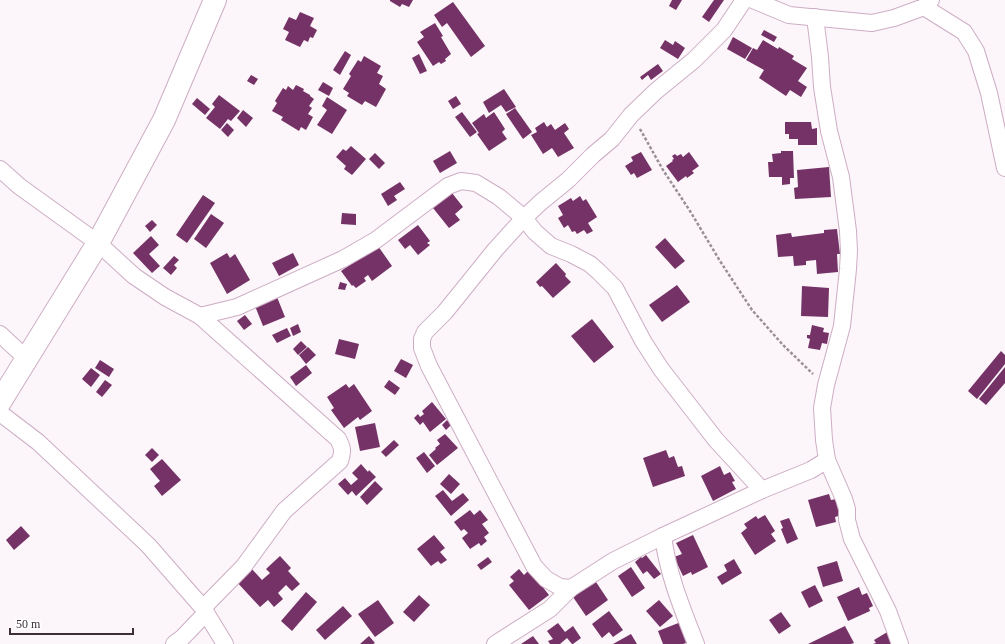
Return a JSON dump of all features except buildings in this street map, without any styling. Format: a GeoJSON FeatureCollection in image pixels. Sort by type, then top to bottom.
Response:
{"type":"FeatureCollection","features":[{"type":"Feature","properties":{"kind":"main road"},"geometry":{"type":"LineString","coordinates":[[0,402],[98,243],[164,120],[215,0]]}},
{"type":"Feature","properties":{"kind":"street"},"geometry":{"type":"LineString","coordinates":[[571,588],[560,587],[546,579],[534,566],[430,366],[422,348],[422,339],[425,332],[445,312],[495,250],[524,218],[612,139],[631,115],[656,91],[694,60],[724,30],[744,0]]}},
{"type":"Feature","properties":{"kind":"street"},"geometry":{"type":"LineString","coordinates":[[753,0],[789,15],[872,23],[894,18],[927,3],[964,32],[976,51],[989,93],[1004,160]]}},
{"type":"Feature","properties":{"kind":"street"},"geometry":{"type":"LineString","coordinates":[[815,17],[822,87],[828,123],[841,177],[849,251],[842,326],[826,385],[822,408],[824,440],[827,460],[846,504],[847,520],[852,539],[888,611],[900,644]]}},
{"type":"Feature","properties":{"kind":"street"},"geometry":{"type":"LineString","coordinates":[[0,169],[20,186],[98,243],[134,276],[165,297],[200,316],[338,439],[342,446],[343,453],[340,461],[284,511],[244,566],[182,638],[174,644]]}},
{"type":"Feature","properties":{"kind":"street"},"geometry":{"type":"LineString","coordinates":[[200,316],[237,307],[343,260],[376,240],[448,186],[461,181],[476,183],[499,197],[524,218],[535,232],[551,246],[590,264],[615,288],[643,341],[661,369],[716,440],[762,490]]}},
{"type":"Feature","properties":{"kind":"street"},"geometry":{"type":"LineString","coordinates":[[0,334],[27,359]]}},
{"type":"Feature","properties":{"kind":"street"},"geometry":{"type":"LineString","coordinates":[[0,413],[38,442],[148,545],[205,611],[225,644]]}},
{"type":"Feature","properties":{"kind":"street"},"geometry":{"type":"LineString","coordinates":[[495,644],[550,609],[571,588],[613,561],[762,490],[811,470],[827,460]]}},
{"type":"Feature","properties":{"kind":"street"},"geometry":{"type":"LineString","coordinates":[[663,536],[674,586],[696,644]]}},
{"type":"Feature","properties":{"kind":"path"},"geometry":{"type":"LineString","coordinates":[[631,115],[663,170],[752,310],[783,346],[826,385]]}}]}
